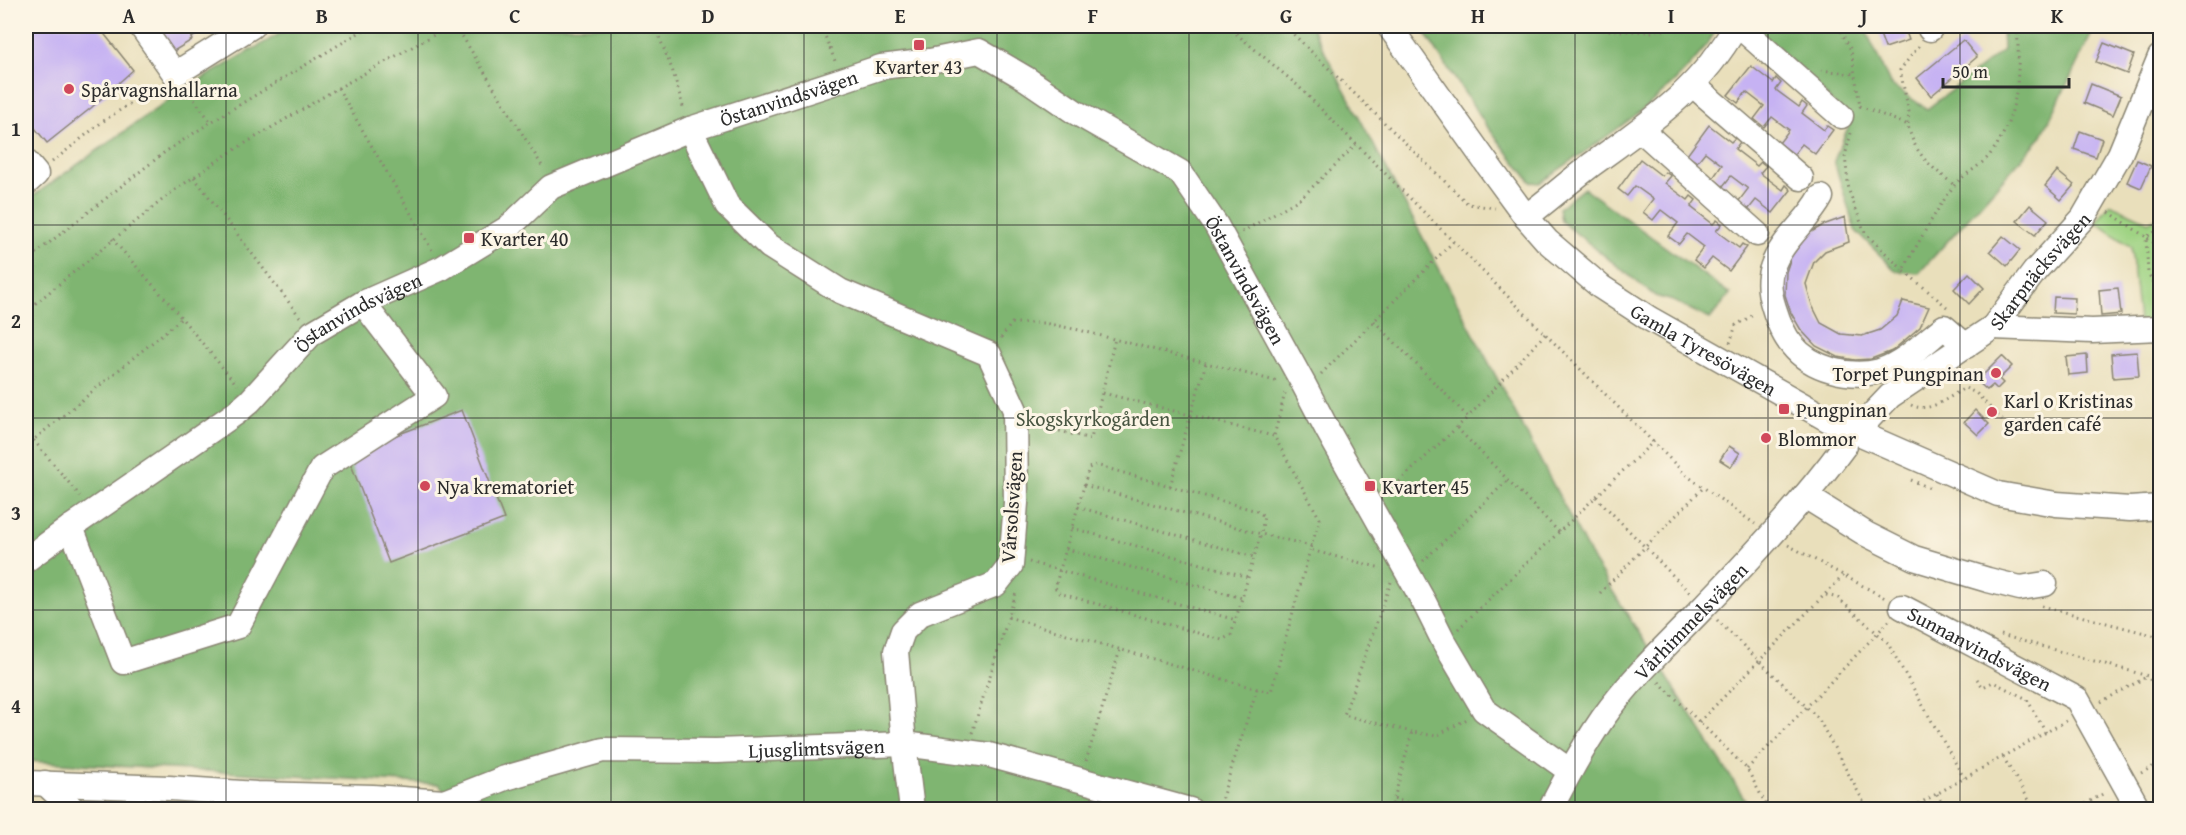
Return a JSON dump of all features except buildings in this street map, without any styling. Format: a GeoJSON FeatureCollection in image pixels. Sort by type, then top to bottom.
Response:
{"type":"FeatureCollection","features":[{"type":"Feature","properties":{"kind":"street"},"geometry":{"type":"LineString","coordinates":[[141,26],[175,74],[252,26]]}},
{"type":"Feature","properties":{"kind":"street","name":"Gamla Tyresövägen"},"geometry":{"type":"LineString","coordinates":[[1389,26],[1526,217],[1547,241],[1601,287],[1650,319],[1850,439],[1998,494],[2056,504],[2130,509],[2160,507]]}},
{"type":"Feature","properties":{"kind":"street"},"geometry":{"type":"LineString","coordinates":[[1526,217],[1589,167],[1641,130],[1693,85],[1723,48],[1737,26],[1853,116]]}},
{"type":"Feature","properties":{"kind":"street","name":"Östanvindsvägen"},"geometry":{"type":"LineString","coordinates":[[26,560],[70,527],[236,413],[250,401],[312,333],[363,303],[442,268],[508,228],[554,186],[690,129],[881,67],[930,61],[979,51],[1025,78],[1075,112],[1180,172],[1225,242],[1371,508],[1402,573],[1484,710],[1570,771]]}},
{"type":"Feature","properties":{"kind":"street","name":"Skarpnäcksvägen"},"geometry":{"type":"LineString","coordinates":[[1850,439],[1890,396],[1993,327],[2035,271],[2083,218],[2120,154],[2160,57]]}},
{"type":"Feature","properties":{"kind":"street"},"geometry":{"type":"LineString","coordinates":[[1693,85],[1801,178]]}},
{"type":"Feature","properties":{"kind":"street"},"geometry":{"type":"LineString","coordinates":[[690,129],[727,205],[769,246],[840,291],[989,354]]}},
{"type":"Feature","properties":{"kind":"street"},"geometry":{"type":"LineString","coordinates":[[1641,130],[1756,234]]}},
{"type":"Feature","properties":{"kind":"street"},"geometry":{"type":"LineString","coordinates":[[1821,197],[1814,209],[1784,244],[1771,269],[1770,294],[1774,309],[1779,325],[1792,346],[1821,368],[1854,373],[1879,371],[1905,358],[1944,327],[1966,346]]}},
{"type":"Feature","properties":{"kind":"street"},"geometry":{"type":"LineString","coordinates":[[70,527],[123,662],[238,626],[322,468],[434,396],[363,303]]}},
{"type":"Feature","properties":{"kind":"street"},"geometry":{"type":"LineString","coordinates":[[1993,327],[2092,331],[2160,328]]}},
{"type":"Feature","properties":{"kind":"street","name":"Vårsolsvägen"},"geometry":{"type":"LineString","coordinates":[[912,810],[896,651],[903,631],[920,614],[996,584],[1011,565],[1016,503],[1016,410],[989,354]]}},
{"type":"Feature","properties":{"kind":"street","name":"Vårhimmelsvägen"},"geometry":{"type":"LineString","coordinates":[[1550,810],[1570,771],[1603,718],[1645,668],[1772,536],[1850,439]]}},
{"type":"Feature","properties":{"kind":"street"},"geometry":{"type":"LineString","coordinates":[[1805,496],[1866,534],[1914,558],[2020,588],[2045,584]]}},
{"type":"Feature","properties":{"kind":"street","name":"Sunnanvindsvägen"},"geometry":{"type":"LineString","coordinates":[[1902,607],[2077,699],[2139,810]]}},
{"type":"Feature","properties":{"kind":"street","name":"Ljusglimtsvägen"},"geometry":{"type":"LineString","coordinates":[[446,806],[505,778],[603,750],[716,751],[904,744],[989,754],[1190,810]]}},
{"type":"Feature","properties":{"kind":"street"},"geometry":{"type":"LineString","coordinates":[[35,783],[446,806]]}},
{"type":"Feature","properties":{"kind":"street"},"geometry":{"type":"LineString","coordinates":[[35,783],[74,810]]}},
{"type":"Feature","properties":{"kind":"path"},"geometry":{"type":"LineString","coordinates":[[26,261],[165,152],[370,26]]}},
{"type":"Feature","properties":{"kind":"path"},"geometry":{"type":"LineString","coordinates":[[26,311],[112,239],[194,177],[338,88],[450,26]]}},
{"type":"Feature","properties":{"kind":"path"},"geometry":{"type":"LineString","coordinates":[[456,26],[554,186]]}},
{"type":"Feature","properties":{"kind":"path"},"geometry":{"type":"LineString","coordinates":[[655,26],[673,72],[690,129]]}},
{"type":"Feature","properties":{"kind":"path"},"geometry":{"type":"LineString","coordinates":[[821,26],[842,80]]}},
{"type":"Feature","properties":{"kind":"path","name":"Sunnanvindsvägen"},"geometry":{"type":"LineString","coordinates":[[1227,26],[1297,85],[1686,475],[1772,536],[1902,607]]}},
{"type":"Feature","properties":{"kind":"path"},"geometry":{"type":"LineString","coordinates":[[1285,26],[1468,204],[1502,209]]}},
{"type":"Feature","properties":{"kind":"path"},"geometry":{"type":"LineString","coordinates":[[1543,26],[1589,31],[1650,32],[1692,26]]}},
{"type":"Feature","properties":{"kind":"path"},"geometry":{"type":"LineString","coordinates":[[1838,26],[1851,50],[1853,116],[1845,156],[1850,191],[1865,233],[1903,270],[1952,311]]}},
{"type":"Feature","properties":{"kind":"path"},"geometry":{"type":"LineString","coordinates":[[1903,270],[1954,185],[1986,159],[2004,135],[2014,105],[2020,63],[2017,26]]}},
{"type":"Feature","properties":{"kind":"path"},"geometry":{"type":"LineString","coordinates":[[1929,27],[1900,70],[1909,112],[1908,125],[1912,141],[1924,160],[1954,185]]}},
{"type":"Feature","properties":{"kind":"path"},"geometry":{"type":"LineString","coordinates":[[29,173],[175,74],[211,122]]}},
{"type":"Feature","properties":{"kind":"path"},"geometry":{"type":"LineString","coordinates":[[338,88],[442,268]]}},
{"type":"Feature","properties":{"kind":"path"},"geometry":{"type":"LineString","coordinates":[[1853,116],[1908,125]]}},
{"type":"Feature","properties":{"kind":"path"},"geometry":{"type":"LineString","coordinates":[[1225,242],[1301,198],[1356,145]]}},
{"type":"Feature","properties":{"kind":"path"},"geometry":{"type":"LineString","coordinates":[[194,177],[312,333]]}},
{"type":"Feature","properties":{"kind":"path"},"geometry":{"type":"LineString","coordinates":[[2103,207],[2160,247]]}},
{"type":"Feature","properties":{"kind":"path"},"geometry":{"type":"LineString","coordinates":[[2146,237],[2160,229]]}},
{"type":"Feature","properties":{"kind":"path"},"geometry":{"type":"LineString","coordinates":[[2146,237],[2148,273],[2160,292]]}},
{"type":"Feature","properties":{"kind":"path"},"geometry":{"type":"LineString","coordinates":[[112,239],[182,318],[250,401]]}},
{"type":"Feature","properties":{"kind":"path"},"geometry":{"type":"LineString","coordinates":[[1306,389],[1454,242]]}},
{"type":"Feature","properties":{"kind":"path"},"geometry":{"type":"LineString","coordinates":[[1729,345],[1736,326],[1754,314],[1774,309]]}},
{"type":"Feature","properties":{"kind":"path"},"geometry":{"type":"LineString","coordinates":[[26,446],[182,318]]}},
{"type":"Feature","properties":{"kind":"path"},"geometry":{"type":"LineString","coordinates":[[1374,321],[1468,417]]}},
{"type":"Feature","properties":{"kind":"path"},"geometry":{"type":"LineString","coordinates":[[989,354],[1012,323],[1044,323],[1287,383],[1274,436],[1320,519],[1271,692],[1008,617]]}},
{"type":"Feature","properties":{"kind":"path"},"geometry":{"type":"LineString","coordinates":[[1371,508],[1468,417],[1546,333]]}},
{"type":"Feature","properties":{"kind":"path"},"geometry":{"type":"LineString","coordinates":[[1016,419],[1091,439],[1115,339]]}},
{"type":"Feature","properties":{"kind":"path"},"geometry":{"type":"LineString","coordinates":[[1170,486],[1206,363]]}},
{"type":"Feature","properties":{"kind":"path"},"geometry":{"type":"LineString","coordinates":[[1908,403],[1916,408],[1928,408],[1965,388],[1976,393],[2003,421]]}},
{"type":"Feature","properties":{"kind":"path"},"geometry":{"type":"LineString","coordinates":[[1103,393],[1274,436]]}},
{"type":"Feature","properties":{"kind":"path"},"geometry":{"type":"LineString","coordinates":[[1457,428],[1559,532]]}},
{"type":"Feature","properties":{"kind":"path"},"geometry":{"type":"LineString","coordinates":[[26,431],[93,511]]}},
{"type":"Feature","properties":{"kind":"path"},"geometry":{"type":"LineString","coordinates":[[1444,642],[1654,441]]}},
{"type":"Feature","properties":{"kind":"path"},"geometry":{"type":"LineString","coordinates":[[1096,465],[1170,486],[1257,511],[1264,516],[1261,534],[1231,635],[1222,640],[1059,593],[1055,586],[1089,468],[1096,465]]}},
{"type":"Feature","properties":{"kind":"path"},"geometry":{"type":"LineString","coordinates":[[1484,710],[1436,736],[1344,715],[1402,573],[1508,480]]}},
{"type":"Feature","properties":{"kind":"path"},"geometry":{"type":"LineString","coordinates":[[1084,484],[1402,573]]}},
{"type":"Feature","properties":{"kind":"path"},"geometry":{"type":"LineString","coordinates":[[1600,593],[1704,487]]}},
{"type":"Feature","properties":{"kind":"path"},"geometry":{"type":"LineString","coordinates":[[1596,497],[1643,547],[1818,718],[1868,810]]}},
{"type":"Feature","properties":{"kind":"path"},"geometry":{"type":"LineString","coordinates":[[1078,507],[1254,557]]}},
{"type":"Feature","properties":{"kind":"path"},"geometry":{"type":"LineString","coordinates":[[1072,528],[1248,577]]}},
{"type":"Feature","properties":{"kind":"path"},"geometry":{"type":"LineString","coordinates":[[1066,549],[1242,598]]}},
{"type":"Feature","properties":{"kind":"path"},"geometry":{"type":"LineString","coordinates":[[1011,565],[1023,571],[1026,562],[1060,570],[1236,620]]}},
{"type":"Feature","properties":{"kind":"path"},"geometry":{"type":"LineString","coordinates":[[1699,722],[1843,576]]}},
{"type":"Feature","properties":{"kind":"path"},"geometry":{"type":"LineString","coordinates":[[966,752],[1017,590]]}},
{"type":"Feature","properties":{"kind":"path"},"geometry":{"type":"LineString","coordinates":[[1826,595],[1838,598],[1887,642],[1964,778]]}},
{"type":"Feature","properties":{"kind":"path"},"geometry":{"type":"LineString","coordinates":[[1747,769],[1902,607]]}},
{"type":"Feature","properties":{"kind":"path"},"geometry":{"type":"LineString","coordinates":[[1992,632],[2148,676],[2160,698]]}},
{"type":"Feature","properties":{"kind":"path"},"geometry":{"type":"LineString","coordinates":[[1081,780],[1120,649]]}},
{"type":"Feature","properties":{"kind":"path"},"geometry":{"type":"LineString","coordinates":[[1645,668],[1747,769],[1768,810]]}},
{"type":"Feature","properties":{"kind":"path"},"geometry":{"type":"LineString","coordinates":[[1908,810],[2148,676]]}},
{"type":"Feature","properties":{"kind":"path"},"geometry":{"type":"LineString","coordinates":[[1977,679],[1983,687],[1993,682],[2027,699],[2046,733]]}},
{"type":"Feature","properties":{"kind":"path"},"geometry":{"type":"LineString","coordinates":[[1218,810],[1257,688]]}},
{"type":"Feature","properties":{"kind":"path"},"geometry":{"type":"LineString","coordinates":[[1391,810],[1412,732]]}},
{"type":"Feature","properties":{"kind":"path"},"geometry":{"type":"LineString","coordinates":[[2003,757],[2035,810]]}},
{"type":"Feature","properties":{"kind":"path"},"geometry":{"type":"LineString","coordinates":[[1937,794],[1946,810]]}},
{"type":"Feature","properties":{"kind":"path"},"geometry":{"type":"LineString","coordinates":[[1394,799],[1433,810]]}},
{"type":"Feature","properties":{"kind":"green space","name":"Skogskyrkogården"},"geometry":{"type":"Polygon","coordinates":[[[293,26],[1311,26],[1594,562],[1751,809],[458,810],[439,784],[26,761],[26,201],[186,88],[293,26]]]}},
{"type":"Feature","properties":{"kind":"green space"},"geometry":{"type":"Polygon","coordinates":[[[1420,26],[1719,26],[1682,75],[1644,109],[1540,183],[1531,182],[1486,125],[1420,26]]]}},
{"type":"Feature","properties":{"kind":"green space"},"geometry":{"type":"Polygon","coordinates":[[[1754,26],[1864,26],[1890,84],[1927,109],[2003,50],[2002,26],[2095,27],[2041,137],[1919,273],[1896,271],[1855,230],[1834,161],[1851,120],[1754,26]]]}},
{"type":"Feature","properties":{"kind":"green space"},"geometry":{"type":"Polygon","coordinates":[[[1584,188],[1730,294],[1710,319],[1673,301],[1655,296],[1561,221],[1559,208],[1584,188]]]}},
{"type":"Feature","properties":{"kind":"green space"},"geometry":{"type":"Polygon","coordinates":[[[2110,204],[2149,222],[2160,217],[2160,321],[2139,322],[2131,247],[2096,222],[2110,204]]]}},
{"type":"Feature","properties":{"kind":"place","name":"Kvarter 43"},"geometry":{"type":"Point","coordinates":[919,45]}},
{"type":"Feature","properties":{"kind":"place","name":"Spårvagnshallarna"},"geometry":{"type":"Point","coordinates":[69,89]}},
{"type":"Feature","properties":{"kind":"place","name":"Kvarter 40"},"geometry":{"type":"Point","coordinates":[469,238]}},
{"type":"Feature","properties":{"kind":"place","name":"Torpet Pungpinan"},"geometry":{"type":"Point","coordinates":[1996,373]}},
{"type":"Feature","properties":{"kind":"place","name":"Pungpinan"},"geometry":{"type":"Point","coordinates":[1784,409]}},
{"type":"Feature","properties":{"kind":"place","name":"Karl o Kristinas garden café"},"geometry":{"type":"Point","coordinates":[1992,412]}},
{"type":"Feature","properties":{"kind":"place","name":"Blommor"},"geometry":{"type":"Point","coordinates":[1766,438]}},
{"type":"Feature","properties":{"kind":"place","name":"Nya krematoriet"},"geometry":{"type":"Point","coordinates":[425,486]}},
{"type":"Feature","properties":{"kind":"place","name":"Kvarter 45"},"geometry":{"type":"Point","coordinates":[1370,486]}}]}
